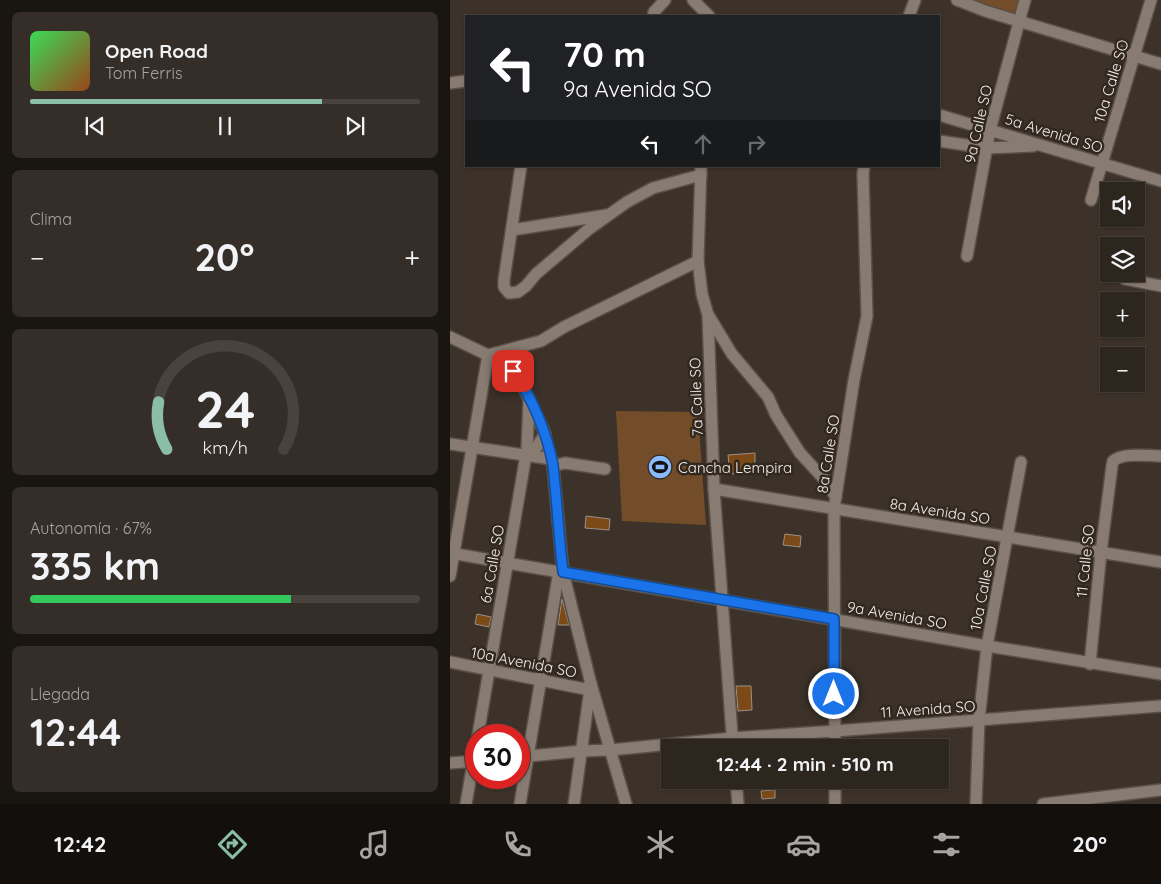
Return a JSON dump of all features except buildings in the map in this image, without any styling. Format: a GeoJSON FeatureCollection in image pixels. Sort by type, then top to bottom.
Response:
{"type":"FeatureCollection","features":[{"type":"Feature","properties":{"kind":"street"},"geometry":{"type":"LineString","coordinates":[[653,15],[665,0]]}},
{"type":"Feature","properties":{"kind":"street"},"geometry":{"type":"LineString","coordinates":[[693,0],[708,15]]}},
{"type":"Feature","properties":{"kind":"street"},"geometry":{"type":"LineString","coordinates":[[910,15],[915,0]]}},
{"type":"Feature","properties":{"kind":"street"},"geometry":{"type":"LineString","coordinates":[[957,0],[985,11],[1161,64]]}},
{"type":"Feature","properties":{"kind":"street","name":"9a Calle SO"},"geometry":{"type":"LineString","coordinates":[[967,256],[990,130],[1025,0]]}},
{"type":"Feature","properties":{"kind":"street","name":"10a Calle SO"},"geometry":{"type":"LineString","coordinates":[[1091,200],[1151,0]]}},
{"type":"Feature","properties":{"kind":"street"},"geometry":{"type":"LineString","coordinates":[[450,82],[465,81]]}},
{"type":"Feature","properties":{"kind":"street","name":"5a Avenida SO"},"geometry":{"type":"LineString","coordinates":[[940,114],[1161,181]]}},
{"type":"Feature","properties":{"kind":"street"},"geometry":{"type":"LineString","coordinates":[[940,141],[986,148],[1045,146]]}},
{"type":"Feature","properties":{"kind":"street"},"geometry":{"type":"LineString","coordinates":[[521,167],[504,280],[504,287],[509,293],[518,292],[526,286],[536,274],[590,229],[627,202],[653,188],[701,170]]}},
{"type":"Feature","properties":{"kind":"street","name":"8a Calle SO"},"geometry":{"type":"LineString","coordinates":[[835,739],[835,503],[854,380],[867,316],[864,167]]}},
{"type":"Feature","properties":{"kind":"street","name":"7a Calle SO"},"geometry":{"type":"LineString","coordinates":[[701,170],[698,261],[702,294],[708,315],[714,489],[733,739]]}},
{"type":"Feature","properties":{"kind":"street"},"geometry":{"type":"LineString","coordinates":[[512,230],[609,215]]}},
{"type":"Feature","properties":{"kind":"street"},"geometry":{"type":"LineString","coordinates":[[488,355],[541,341],[564,327],[698,261]]}},
{"type":"Feature","properties":{"kind":"street"},"geometry":{"type":"LineString","coordinates":[[1137,282],[1161,286]]}},
{"type":"Feature","properties":{"kind":"street"},"geometry":{"type":"LineString","coordinates":[[708,315],[732,354],[768,397],[776,415],[800,453],[824,479],[835,503]]}},
{"type":"Feature","properties":{"kind":"street"},"geometry":{"type":"LineString","coordinates":[[450,337],[500,361],[513,371],[529,397],[545,434],[552,462],[561,572],[626,804]]}},
{"type":"Feature","properties":{"kind":"street"},"geometry":{"type":"LineString","coordinates":[[450,576],[452,553],[488,355]]}},
{"type":"Feature","properties":{"kind":"street","name":"6a Calle SO"},"geometry":{"type":"LineString","coordinates":[[480,724],[527,449],[529,397]]}},
{"type":"Feature","properties":{"kind":"street"},"geometry":{"type":"LineString","coordinates":[[525,455],[536,448],[545,434]]}},
{"type":"Feature","properties":{"kind":"street"},"geometry":{"type":"LineString","coordinates":[[450,444],[525,455],[552,462],[605,469]]}},
{"type":"Feature","properties":{"kind":"street","name":"11 Calle SO"},"geometry":{"type":"LineString","coordinates":[[1090,664],[1110,472],[1114,461],[1121,457],[1161,456]]}},
{"type":"Feature","properties":{"kind":"street","name":"10a Calle SO"},"geometry":{"type":"LineString","coordinates":[[976,804],[979,720],[987,646],[1021,462]]}},
{"type":"Feature","properties":{"kind":"street","name":"8a Avenida SO"},"geometry":{"type":"LineString","coordinates":[[714,489],[835,503],[1008,537],[1161,562]]}},
{"type":"Feature","properties":{"kind":"street","name":"9a Avenida SO"},"geometry":{"type":"LineString","coordinates":[[452,553],[1090,664],[1161,674]]}},
{"type":"Feature","properties":{"kind":"street"},"geometry":{"type":"LineString","coordinates":[[530,726],[541,680],[561,572]]}},
{"type":"Feature","properties":{"kind":"street","name":"10a Avenida SO"},"geometry":{"type":"LineString","coordinates":[[450,662],[585,689],[591,684]]}},
{"type":"Feature","properties":{"kind":"street"},"geometry":{"type":"LineString","coordinates":[[574,804],[591,684]]}},
{"type":"Feature","properties":{"kind":"street","name":"11 Avenida SO"},"geometry":{"type":"LineString","coordinates":[[761,739],[835,731],[1161,706]]}},
{"type":"Feature","properties":{"kind":"street","name":"11 Avenida SO"},"geometry":{"type":"LineString","coordinates":[[530,755],[582,750],[661,747]]}},
{"type":"Feature","properties":{"kind":"street"},"geometry":{"type":"LineString","coordinates":[[450,763],[465,762]]}},
{"type":"Feature","properties":{"kind":"street"},"geometry":{"type":"LineString","coordinates":[[466,804],[469,789]]}},
{"type":"Feature","properties":{"kind":"street"},"geometry":{"type":"LineString","coordinates":[[520,804],[521,789]]}},
{"type":"Feature","properties":{"kind":"street"},"geometry":{"type":"LineString","coordinates":[[737,789],[738,804]]}},
{"type":"Feature","properties":{"kind":"street"},"geometry":{"type":"LineString","coordinates":[[835,789],[835,804]]}},
{"type":"Feature","properties":{"kind":"street"},"geometry":{"type":"LineString","coordinates":[[1043,804],[1161,790]]}},
{"type":"Feature","properties":{"kind":"shaded area"},"geometry":{"type":"Polygon","coordinates":[[[973,0],[1021,0],[1017,14],[973,0]]]}},
{"type":"Feature","properties":{"kind":"shaded area","name":"Cancha Lempira"},"geometry":{"type":"Polygon","coordinates":[[[616,411],[698,412],[706,525],[622,521],[616,411]]]}},
{"type":"Feature","properties":{"kind":"place","name":"Cancha Lempira"},"geometry":{"type":"Point","coordinates":[660,467]}},
{"type":"Feature","properties":{"kind":"route"},"geometry":{"type":"LineString","coordinates":[[513,371],[529,397],[548,443],[553,466],[563,572],[834,619],[834,694]]}}]}
